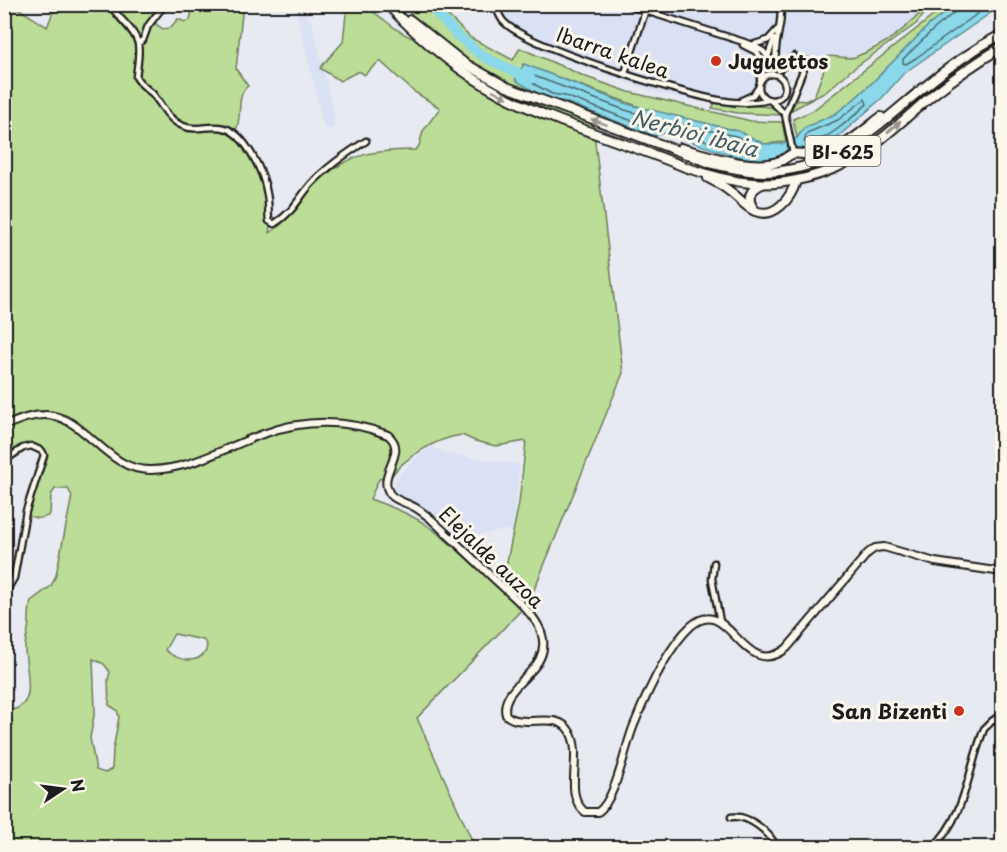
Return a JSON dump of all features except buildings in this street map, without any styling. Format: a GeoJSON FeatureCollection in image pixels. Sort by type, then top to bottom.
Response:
{"type":"FeatureCollection","features":[{"type":"Feature","properties":{"kind":"main road","name":"BI-625"},"geometry":{"type":"LineString","coordinates":[[389,4],[477,72],[493,80],[533,98],[654,141],[689,156],[753,172],[785,171],[824,159],[856,144],[962,58],[1002,34]]}},
{"type":"Feature","properties":{"kind":"main road","name":"BI-625"},"geometry":{"type":"LineString","coordinates":[[389,4],[441,55],[471,77],[502,95],[685,167],[724,179],[762,184],[787,182],[822,172],[862,153],[950,82],[1002,47]]}},
{"type":"Feature","properties":{"kind":"main road"},"geometry":{"type":"LineString","coordinates":[[654,141],[753,164],[779,162],[793,153],[808,156],[820,154],[843,144],[944,72]]}},
{"type":"Feature","properties":{"kind":"main road"},"geometry":{"type":"LineString","coordinates":[[793,153],[795,165]]}},
{"type":"Feature","properties":{"kind":"main road"},"geometry":{"type":"LineString","coordinates":[[685,167],[728,190],[757,212],[781,207],[789,198],[796,181]]}},
{"type":"Feature","properties":{"kind":"main road"},"geometry":{"type":"LineString","coordinates":[[757,212],[751,206],[749,194],[755,187],[762,184]]}},
{"type":"Feature","properties":{"kind":"street"},"geometry":{"type":"LineString","coordinates":[[110,4],[115,15],[132,32],[138,43],[136,77],[153,94],[172,119],[194,130],[220,127],[229,129],[242,137],[265,182],[269,222],[274,224],[288,215],[312,183],[346,154],[366,141]]}},
{"type":"Feature","properties":{"kind":"street"},"geometry":{"type":"LineString","coordinates":[[138,43],[143,40],[148,26],[165,4]]}},
{"type":"Feature","properties":{"kind":"street","name":"Ibarra kalea"},"geometry":{"type":"LineString","coordinates":[[495,4],[503,21],[520,33],[566,53],[686,93],[752,103],[769,100]]}},
{"type":"Feature","properties":{"kind":"street"},"geometry":{"type":"LineString","coordinates":[[624,4],[752,45],[768,55],[783,81],[787,125],[793,153]]}},
{"type":"Feature","properties":{"kind":"street"},"geometry":{"type":"LineString","coordinates":[[777,70],[775,49],[781,13],[780,4]]}},
{"type":"Feature","properties":{"kind":"street"},"geometry":{"type":"LineString","coordinates":[[624,73],[645,12]]}},
{"type":"Feature","properties":{"kind":"street"},"geometry":{"type":"LineString","coordinates":[[752,45],[771,39],[779,28]]}},
{"type":"Feature","properties":{"kind":"street"},"geometry":{"type":"LineString","coordinates":[[736,101],[749,98],[758,88],[779,28]]}},
{"type":"Feature","properties":{"kind":"street"},"geometry":{"type":"LineString","coordinates":[[735,41],[757,52],[764,67]]}},
{"type":"Feature","properties":{"kind":"street"},"geometry":{"type":"LineString","coordinates":[[760,80],[790,62],[794,56]]}},
{"type":"Feature","properties":{"kind":"street"},"geometry":{"type":"LineString","coordinates":[[786,111],[807,61]]}},
{"type":"Feature","properties":{"kind":"street"},"geometry":{"type":"LineString","coordinates":[[758,88],[761,95],[786,111]]}},
{"type":"Feature","properties":{"kind":"street"},"geometry":{"type":"LineString","coordinates":[[769,100],[778,99],[785,90]]}},
{"type":"Feature","properties":{"kind":"street","name":"Elejalde auzoa"},"geometry":{"type":"LineString","coordinates":[[4,426],[27,417],[45,415],[55,417],[75,426],[116,460],[136,468],[149,470],[212,456],[262,434],[301,426],[338,422],[388,435],[392,438],[396,448],[396,455],[386,480],[392,497],[416,508],[430,519],[533,616],[542,638],[542,658],[514,689],[504,709],[506,715],[516,722],[560,723],[570,731],[574,745],[577,803],[585,813],[598,812],[606,804],[634,726],[662,668],[681,638],[696,622],[709,619],[720,622]]}},
{"type":"Feature","properties":{"kind":"street"},"geometry":{"type":"LineString","coordinates":[[4,460],[23,448],[31,446],[42,451],[44,455],[25,520],[14,578],[4,595]]}},
{"type":"Feature","properties":{"kind":"street"},"geometry":{"type":"LineString","coordinates":[[714,563],[712,579],[720,622],[749,651],[759,656],[770,657],[780,653],[868,553],[875,548],[884,547],[935,562],[1002,572]]}},
{"type":"Feature","properties":{"kind":"street"},"geometry":{"type":"LineString","coordinates":[[933,848],[943,838],[958,813],[984,729],[1002,714]]}},
{"type":"Feature","properties":{"kind":"street"},"geometry":{"type":"LineString","coordinates":[[731,817],[741,816],[751,821],[772,839],[777,848]]}},
{"type":"Feature","properties":{"kind":"shaded area"},"geometry":{"type":"Polygon","coordinates":[[[784,4],[784,18],[773,33],[759,80],[744,105],[704,102],[659,94],[551,55],[536,49],[501,24],[491,5],[784,4]]]}},
{"type":"Feature","properties":{"kind":"shaded area"},"geometry":{"type":"Polygon","coordinates":[[[786,5],[929,5],[891,39],[846,59],[828,55],[819,65],[779,52],[787,12],[786,5]]]}},
{"type":"Feature","properties":{"kind":"shaded area"},"geometry":{"type":"Polygon","coordinates":[[[306,7],[335,118],[333,119],[334,128],[329,130],[324,127],[296,10],[306,7]]]}},
{"type":"Feature","properties":{"kind":"shaded area"},"geometry":{"type":"Polygon","coordinates":[[[432,447],[447,454],[520,464],[512,529],[457,539],[434,516],[401,497],[393,489],[398,476],[422,452],[432,447]]]}},
{"type":"Feature","properties":{"kind":"green space"},"geometry":{"type":"Polygon","coordinates":[[[929,4],[932,5],[916,24],[850,71],[826,92],[790,111],[797,100],[805,101],[814,97],[826,64],[820,62],[823,59],[831,56],[855,57],[877,47],[904,29],[929,4]]]}},
{"type":"Feature","properties":{"kind":"green space"},"geometry":{"type":"Polygon","coordinates":[[[5,5],[13,5],[47,27],[56,5],[156,5],[156,24],[163,29],[170,28],[178,19],[185,22],[190,20],[193,5],[243,5],[236,69],[248,86],[240,101],[236,130],[245,153],[248,154],[258,174],[264,193],[269,199],[272,216],[269,233],[285,221],[316,184],[345,162],[366,154],[415,150],[419,146],[423,131],[440,108],[413,91],[380,61],[364,75],[357,72],[340,81],[320,68],[343,42],[347,5],[362,5],[410,37],[426,40],[424,31],[405,5],[437,5],[471,38],[513,60],[520,48],[586,77],[629,92],[751,121],[782,122],[786,142],[764,144],[738,131],[648,110],[522,64],[590,101],[623,373],[529,602],[417,718],[475,847],[5,847],[4,670],[11,710],[20,707],[28,694],[25,648],[30,605],[31,601],[51,586],[56,575],[72,496],[68,489],[55,489],[51,495],[50,514],[41,518],[29,516],[26,514],[46,454],[31,444],[18,446],[5,456],[5,5]],[[462,435],[442,440],[412,456],[390,478],[379,479],[370,499],[425,524],[502,586],[519,503],[526,441],[496,446],[462,435]],[[174,634],[165,650],[181,659],[192,660],[202,656],[207,644],[203,640],[174,634]],[[93,659],[95,710],[90,738],[96,770],[105,773],[112,769],[119,717],[117,710],[109,705],[110,672],[104,664],[93,659]]]}},
{"type":"Feature","properties":{"kind":"green space"},"geometry":{"type":"Polygon","coordinates":[[[947,5],[955,5],[929,25],[852,101],[835,114],[804,128],[797,138],[793,119],[812,111],[947,5]]]}},
{"type":"Feature","properties":{"kind":"green space"},"geometry":{"type":"Polygon","coordinates":[[[715,103],[772,107],[780,115],[737,113],[712,108],[715,103]]]}},
{"type":"Feature","properties":{"kind":"water"},"geometry":{"type":"Polygon","coordinates":[[[955,5],[1002,5],[904,73],[882,98],[840,135],[810,150],[801,148],[786,150],[779,157],[767,160],[736,156],[668,133],[655,136],[563,101],[551,101],[515,80],[524,64],[627,104],[738,131],[764,144],[782,144],[797,138],[804,128],[835,114],[852,101],[929,25],[955,5]]]}},
{"type":"Feature","properties":{"kind":"waterway","name":"Nerbioi ibaia"},"geometry":{"type":"LineString","coordinates":[[428,4],[458,36],[484,57],[531,79]]}},
{"type":"Feature","properties":{"kind":"place","name":"Juguettos"},"geometry":{"type":"Point","coordinates":[716,61]}},
{"type":"Feature","properties":{"kind":"place","name":"San Bizenti"},"geometry":{"type":"Point","coordinates":[959,711]}}]}
